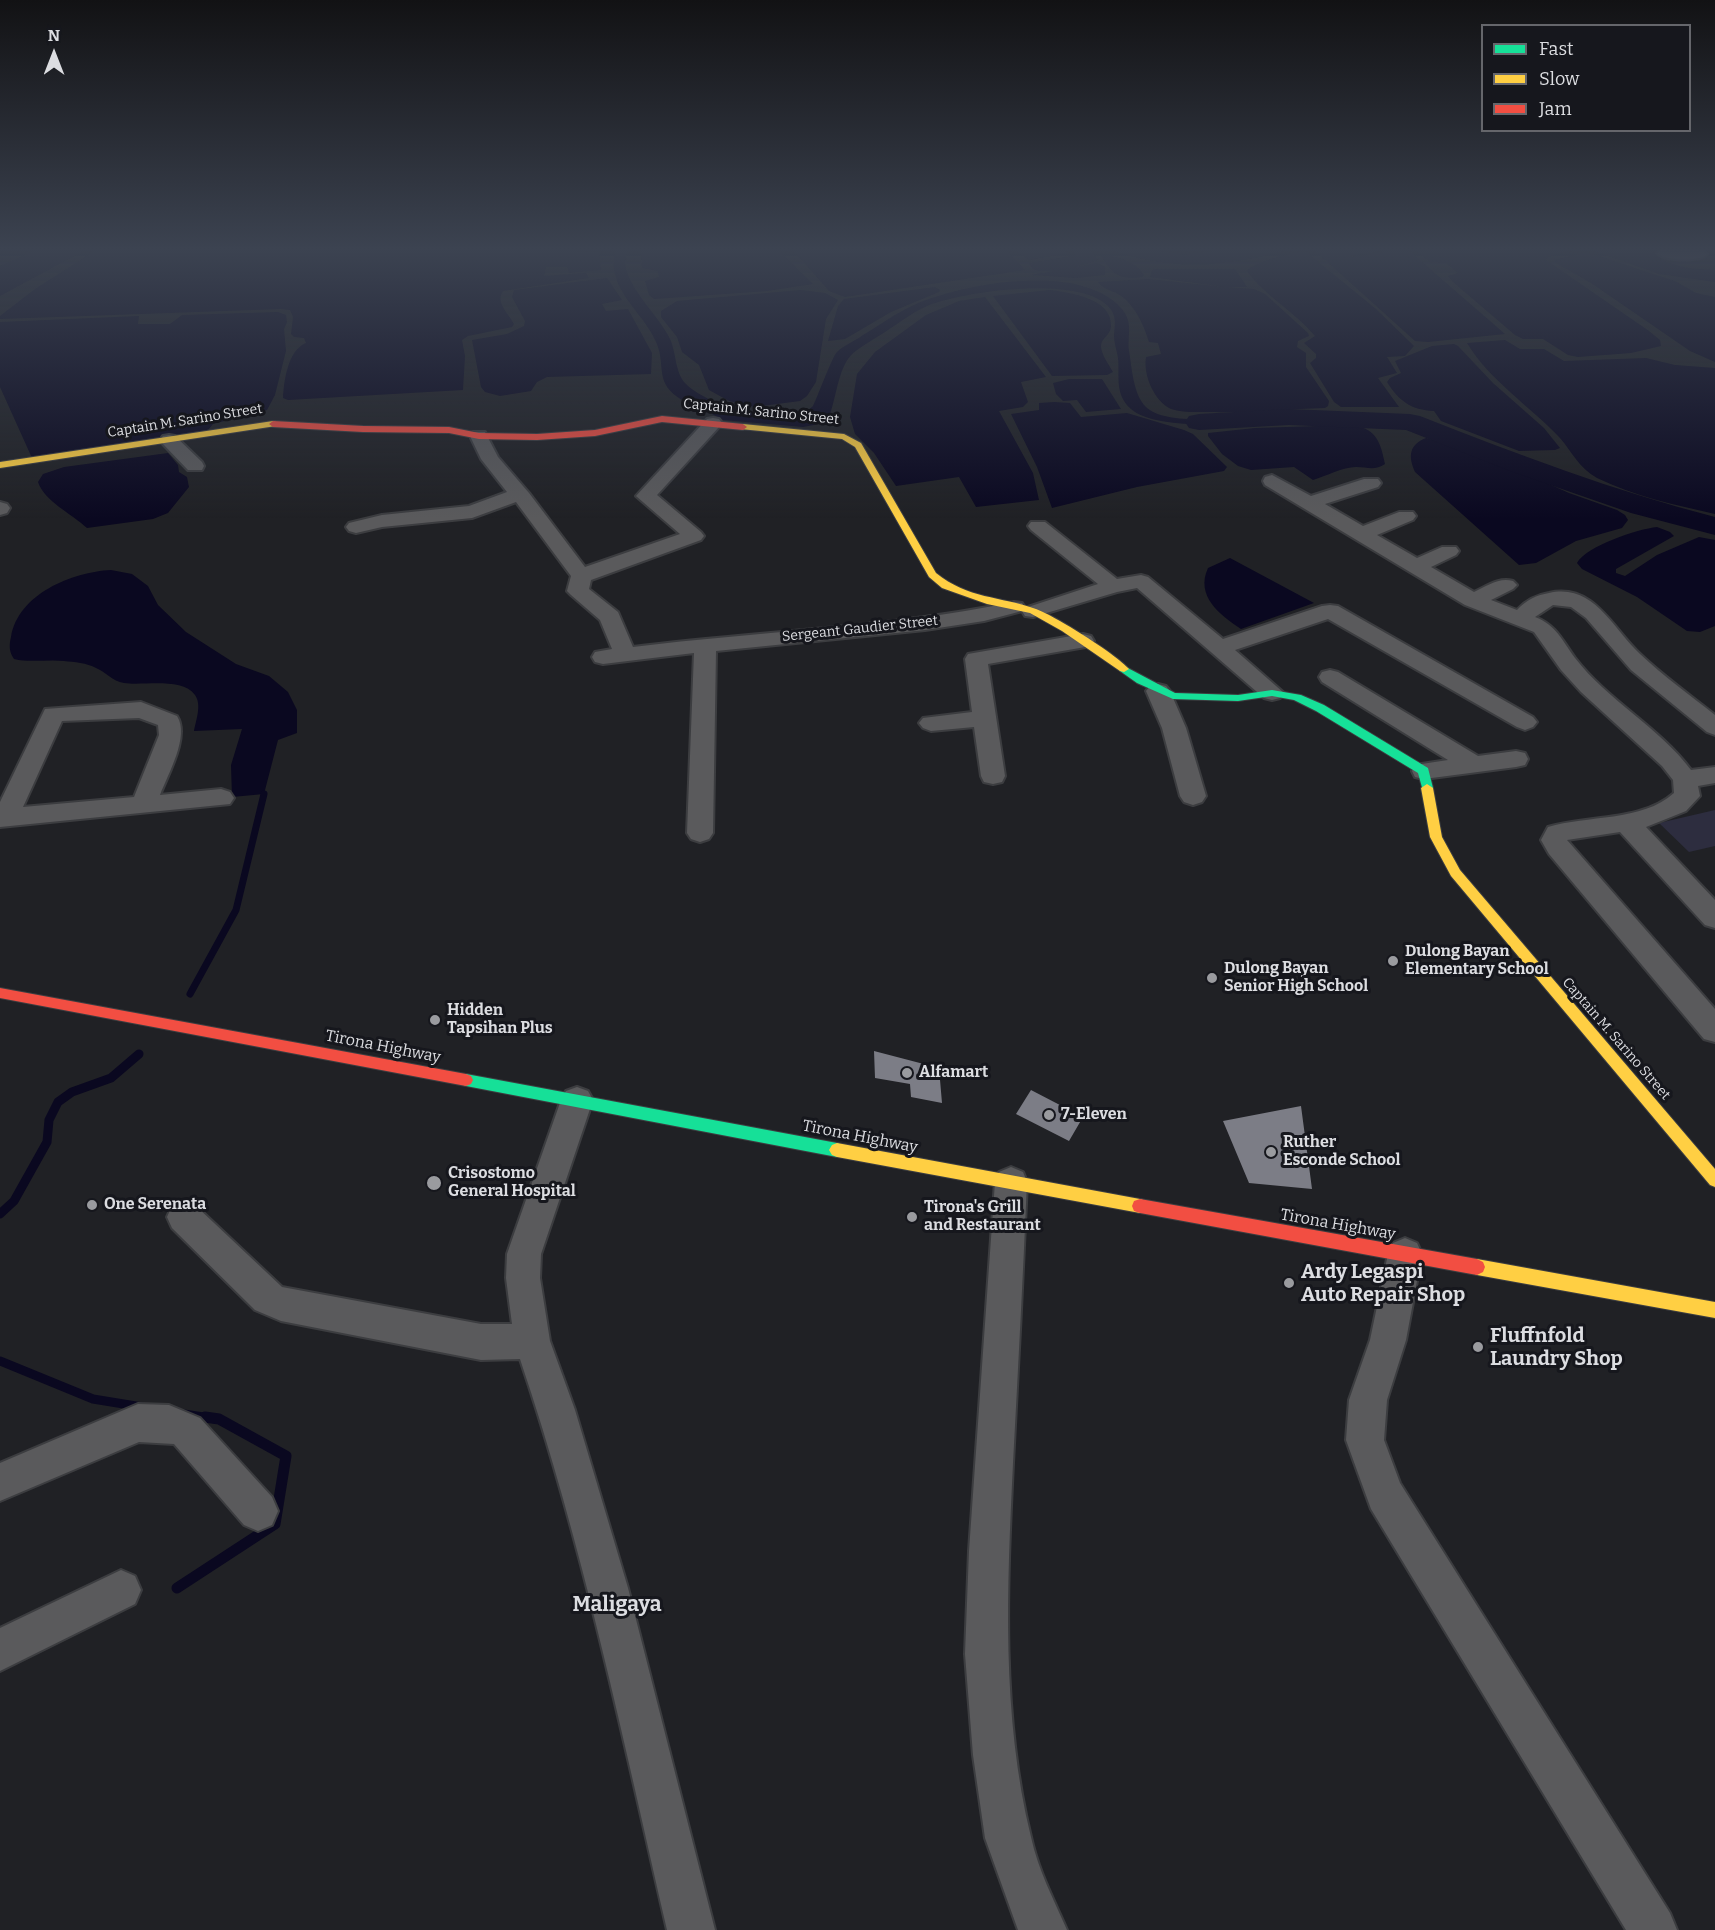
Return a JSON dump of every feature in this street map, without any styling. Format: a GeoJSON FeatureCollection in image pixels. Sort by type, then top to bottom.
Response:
{"type":"FeatureCollection","features":[{"type":"Feature","properties":{"kind":"street","name":"Captain M. Sarino Street"},"geometry":{"type":"LineString","coordinates":[[0,465],[270,424],[363,429],[449,430],[479,435],[567,436],[595,433],[662,419],[824,433],[852,440],[858,445],[863,457],[894,505],[932,575],[946,586],[1023,609],[1083,641],[1158,690],[1173,696],[1238,698],[1272,693],[1297,697],[1320,708],[1424,771],[1436,837],[1455,873],[1715,1180]]}},
{"type":"Feature","properties":{"kind":"street"},"geometry":{"type":"LineString","coordinates":[[582,576],[694,536],[646,496],[713,423]]}},
{"type":"Feature","properties":{"kind":"street"},"geometry":{"type":"LineString","coordinates":[[479,435],[490,459],[582,576]]}},
{"type":"Feature","properties":{"kind":"street"},"geometry":{"type":"LineString","coordinates":[[170,440],[195,466]]}},
{"type":"Feature","properties":{"kind":"street"},"geometry":{"type":"LineString","coordinates":[[1272,481],[1473,600],[1542,627],[1569,665],[1589,687],[1671,760],[1685,779],[1687,796],[1682,803],[1673,809],[1626,822],[1557,833],[1554,840],[1558,848],[1715,1030]]}},
{"type":"Feature","properties":{"kind":"street"},"geometry":{"type":"LineString","coordinates":[[1308,503],[1371,483]]}},
{"type":"Feature","properties":{"kind":"street"},"geometry":{"type":"LineString","coordinates":[[356,527],[382,521],[471,512],[519,494]]}},
{"type":"Feature","properties":{"kind":"street"},"geometry":{"type":"LineString","coordinates":[[1363,534],[1406,516]]}},
{"type":"Feature","properties":{"kind":"street"},"geometry":{"type":"LineString","coordinates":[[1038,526],[1113,586]]}},
{"type":"Feature","properties":{"kind":"street"},"geometry":{"type":"LineString","coordinates":[[1416,566],[1449,551]]}},
{"type":"Feature","properties":{"kind":"street"},"geometry":{"type":"LineString","coordinates":[[582,576],[578,591],[610,617],[625,654]]}},
{"type":"Feature","properties":{"kind":"street","name":"Sergeant Gaudier Street"},"geometry":{"type":"LineString","coordinates":[[603,657],[705,644],[884,629],[980,616],[1023,609],[1141,581],[1218,648]]}},
{"type":"Feature","properties":{"kind":"street"},"geometry":{"type":"LineString","coordinates":[[1473,600],[1506,585]]}},
{"type":"Feature","properties":{"kind":"street"},"geometry":{"type":"LineString","coordinates":[[1522,618],[1529,608],[1538,602],[1555,598],[1580,603],[1592,613],[1628,656],[1715,727]]}},
{"type":"Feature","properties":{"kind":"street"},"geometry":{"type":"LineString","coordinates":[[1218,648],[1330,611],[1525,722]]}},
{"type":"Feature","properties":{"kind":"street"},"geometry":{"type":"LineString","coordinates":[[993,776],[976,660],[1083,641]]}},
{"type":"Feature","properties":{"kind":"street"},"geometry":{"type":"LineString","coordinates":[[700,833],[705,644]]}},
{"type":"Feature","properties":{"kind":"street"},"geometry":{"type":"LineString","coordinates":[[1218,648],[1272,693]]}},
{"type":"Feature","properties":{"kind":"street"},"geometry":{"type":"LineString","coordinates":[[1330,677],[1475,765]]}},
{"type":"Feature","properties":{"kind":"street"},"geometry":{"type":"LineString","coordinates":[[1158,690],[1174,728],[1193,796]]}},
{"type":"Feature","properties":{"kind":"street"},"geometry":{"type":"LineString","coordinates":[[3,817],[53,714],[141,710],[169,721],[171,735],[143,805]]}},
{"type":"Feature","properties":{"kind":"street"},"geometry":{"type":"LineString","coordinates":[[931,723],[984,718]]}},
{"type":"Feature","properties":{"kind":"street"},"geometry":{"type":"LineString","coordinates":[[1424,771],[1516,759]]}},
{"type":"Feature","properties":{"kind":"street"},"geometry":{"type":"LineString","coordinates":[[1685,779],[1715,774]]}},
{"type":"Feature","properties":{"kind":"street"},"geometry":{"type":"LineString","coordinates":[[3,817],[221,798]]}},
{"type":"Feature","properties":{"kind":"street"},"geometry":{"type":"LineString","coordinates":[[1626,822],[1715,918]]}},
{"type":"Feature","properties":{"kind":"street","name":"Tirona Highway"},"geometry":{"type":"LineString","coordinates":[[0,993],[1011,1182],[1715,1310]]}},
{"type":"Feature","properties":{"kind":"street"},"geometry":{"type":"LineString","coordinates":[[577,1100],[524,1254],[523,1278],[532,1341],[556,1410],[608,1588],[691,1930]]}},
{"type":"Feature","properties":{"kind":"street"},"geometry":{"type":"LineString","coordinates":[[1011,1182],[989,1551],[986,1654],[995,1755],[1008,1838],[1032,1910],[1044,1930]]}},
{"type":"Feature","properties":{"kind":"street"},"geometry":{"type":"LineString","coordinates":[[184,1217],[267,1298],[281,1304],[481,1342],[532,1341]]}},
{"type":"Feature","properties":{"kind":"street"},"geometry":{"type":"LineString","coordinates":[[1405,1254],[1388,1340],[1368,1400],[1365,1440],[1385,1495],[1653,1930]]}},
{"type":"Feature","properties":{"kind":"street"},"geometry":{"type":"LineString","coordinates":[[0,1482],[138,1423],[163,1422],[187,1431],[258,1511]]}},
{"type":"Feature","properties":{"kind":"street"},"geometry":{"type":"LineString","coordinates":[[0,1650],[121,1590]]}},
{"type":"Feature","properties":{"kind":"shaded area"},"geometry":{"type":"Polygon","coordinates":[[[0,339],[285,339],[286,351],[275,395],[267,410],[213,424],[208,430],[32,458],[0,387],[0,339]]]}},
{"type":"Feature","properties":{"kind":"shaded area"},"geometry":{"type":"Polygon","coordinates":[[[304,339],[463,339],[463,390],[288,400],[283,398],[288,366],[295,352],[306,343],[304,339]]]}},
{"type":"Feature","properties":{"kind":"shaded area"},"geometry":{"type":"Polygon","coordinates":[[[644,339],[652,353],[651,374],[547,377],[537,382],[531,391],[500,396],[485,392],[481,387],[472,340],[644,339]]]}},
{"type":"Feature","properties":{"kind":"shaded area"},"geometry":{"type":"Polygon","coordinates":[[[655,339],[670,339],[682,379],[711,400],[749,413],[786,416],[802,413],[813,406],[837,352],[855,339],[873,339],[861,347],[844,365],[828,419],[803,427],[723,420],[685,399],[682,400],[673,394],[664,381],[655,339]]]}},
{"type":"Feature","properties":{"kind":"shaded area"},"geometry":{"type":"Polygon","coordinates":[[[678,339],[823,339],[816,382],[807,396],[800,401],[754,407],[729,401],[709,390],[699,365],[682,352],[678,339]]]}},
{"type":"Feature","properties":{"kind":"shaded area"},"geometry":{"type":"Polygon","coordinates":[[[893,339],[1017,339],[1046,377],[1021,382],[1028,402],[1023,407],[999,411],[1033,473],[1039,500],[976,507],[959,477],[896,486],[874,453],[855,434],[850,417],[857,374],[875,352],[893,339]]]}},
{"type":"Feature","properties":{"kind":"shaded area"},"geometry":{"type":"Polygon","coordinates":[[[1025,339],[1104,339],[1101,343],[1101,349],[1113,372],[1107,375],[1052,376],[1025,339]]]}},
{"type":"Feature","properties":{"kind":"shaded area"},"geometry":{"type":"Polygon","coordinates":[[[1114,339],[1129,339],[1129,351],[1138,395],[1146,407],[1155,413],[1183,419],[1257,416],[1260,422],[1193,424],[1174,423],[1142,416],[1131,409],[1122,397],[1114,339]]]}},
{"type":"Feature","properties":{"kind":"shaded area"},"geometry":{"type":"Polygon","coordinates":[[[1148,339],[1302,339],[1298,341],[1297,347],[1306,353],[1306,367],[1329,401],[1328,406],[1252,411],[1185,412],[1171,409],[1155,394],[1148,379],[1146,357],[1161,354],[1158,343],[1149,342],[1148,339]]]}},
{"type":"Feature","properties":{"kind":"shaded area"},"geometry":{"type":"Polygon","coordinates":[[[1310,339],[1407,339],[1414,346],[1405,356],[1387,357],[1397,373],[1378,378],[1399,407],[1341,407],[1334,402],[1310,363],[1316,358],[1316,354],[1304,343],[1310,339]]]}},
{"type":"Feature","properties":{"kind":"shaded area"},"geometry":{"type":"Polygon","coordinates":[[[1413,339],[1456,339],[1428,342],[1413,339]]]}},
{"type":"Feature","properties":{"kind":"shaded area"},"geometry":{"type":"Polygon","coordinates":[[[1543,339],[1659,339],[1661,346],[1631,353],[1578,357],[1568,355],[1543,339]]]}},
{"type":"Feature","properties":{"kind":"shaded area"},"geometry":{"type":"Polygon","coordinates":[[[1673,339],[1715,339],[1715,362],[1690,351],[1673,339]]]}},
{"type":"Feature","properties":{"kind":"shaded area"},"geometry":{"type":"Polygon","coordinates":[[[1505,340],[1520,349],[1544,349],[1564,361],[1646,358],[1675,365],[1715,368],[1715,514],[1625,490],[1585,470],[1560,438],[1487,369],[1467,343],[1505,340]]]}},
{"type":"Feature","properties":{"kind":"shaded area"},"geometry":{"type":"Polygon","coordinates":[[[1454,344],[1493,383],[1544,428],[1560,448],[1519,451],[1441,421],[1434,411],[1419,409],[1406,403],[1387,382],[1401,373],[1395,361],[1432,346],[1454,344]]]}},
{"type":"Feature","properties":{"kind":"shaded area"},"geometry":{"type":"Polygon","coordinates":[[[1069,379],[1102,379],[1121,409],[1086,412],[1077,400],[1063,401],[1056,394],[1053,383],[1069,379]]]}},
{"type":"Feature","properties":{"kind":"shaded area"},"geometry":{"type":"Polygon","coordinates":[[[1039,403],[1070,403],[1081,417],[1127,413],[1184,430],[1193,434],[1227,467],[1224,471],[1137,487],[1052,508],[1037,467],[1011,414],[1039,410],[1039,403]]]}},
{"type":"Feature","properties":{"kind":"shaded area"},"geometry":{"type":"Polygon","coordinates":[[[1350,425],[1365,429],[1375,436],[1385,464],[1374,468],[1346,468],[1313,480],[1294,467],[1251,470],[1238,466],[1222,454],[1208,436],[1208,433],[1255,428],[1350,425]]]}},
{"type":"Feature","properties":{"kind":"shaded area"},"geometry":{"type":"Polygon","coordinates":[[[1426,438],[1480,453],[1569,493],[1617,510],[1628,520],[1622,528],[1576,541],[1536,563],[1519,565],[1415,472],[1411,461],[1413,448],[1426,438]]]}},
{"type":"Feature","properties":{"kind":"shaded area"},"geometry":{"type":"Polygon","coordinates":[[[168,453],[178,465],[179,472],[187,477],[189,487],[168,513],[153,519],[87,528],[52,501],[38,482],[43,474],[64,467],[168,453]]]}},
{"type":"Feature","properties":{"kind":"shaded area"},"geometry":{"type":"Polygon","coordinates":[[[1657,527],[1674,536],[1616,569],[1616,573],[1625,576],[1657,555],[1699,537],[1715,540],[1715,626],[1700,632],[1687,631],[1637,597],[1582,569],[1577,563],[1591,550],[1601,545],[1638,531],[1657,527]]]}},
{"type":"Feature","properties":{"kind":"shaded area"},"geometry":{"type":"Polygon","coordinates":[[[1230,558],[1314,603],[1241,629],[1225,618],[1212,604],[1205,587],[1208,568],[1230,558]]]}},
{"type":"Feature","properties":{"kind":"shaded area"},"geometry":{"type":"Polygon","coordinates":[[[111,570],[132,574],[148,586],[158,605],[186,632],[236,664],[269,676],[288,692],[297,710],[297,733],[278,740],[264,794],[232,797],[231,765],[242,729],[194,731],[198,703],[195,695],[189,689],[162,683],[124,683],[92,666],[80,663],[14,659],[10,646],[16,622],[35,597],[49,588],[80,575],[111,570]]]}},
{"type":"Feature","properties":{"kind":"shaded area"},"geometry":{"type":"Polygon","coordinates":[[[1715,810],[1715,846],[1689,852],[1659,823],[1715,810]]]}},
{"type":"Feature","properties":{"kind":"building","name":"Alfamart"},"geometry":{"type":"Polygon","coordinates":[[[874,1051],[939,1068],[942,1103],[911,1097],[910,1084],[875,1078],[874,1051]]]}},
{"type":"Feature","properties":{"kind":"building","name":"7-Eleven"},"geometry":{"type":"Polygon","coordinates":[[[1031,1090],[1083,1117],[1069,1141],[1016,1114],[1031,1090]]]}},
{"type":"Feature","properties":{"kind":"building","name":"Ruther Esconde School"},"geometry":{"type":"Polygon","coordinates":[[[1301,1106],[1312,1189],[1249,1183],[1223,1121],[1301,1106]]]}},
{"type":"Feature","properties":{"kind":"waterway"},"geometry":{"type":"LineString","coordinates":[[1199,422],[1289,417],[1410,422],[1520,465],[1642,507],[1715,526]]}},
{"type":"Feature","properties":{"kind":"waterway"},"geometry":{"type":"LineString","coordinates":[[190,994],[236,910],[264,794]]}},
{"type":"Feature","properties":{"kind":"waterway"},"geometry":{"type":"LineString","coordinates":[[0,1214],[14,1201],[47,1142],[49,1120],[58,1102],[72,1092],[111,1078],[139,1054]]}},
{"type":"Feature","properties":{"kind":"waterway"},"geometry":{"type":"LineString","coordinates":[[0,1361],[93,1399],[142,1407]]}},
{"type":"Feature","properties":{"kind":"waterway"},"geometry":{"type":"LineString","coordinates":[[184,1414],[216,1419]]}},
{"type":"Feature","properties":{"kind":"waterway"},"geometry":{"type":"LineString","coordinates":[[177,1588],[275,1524],[286,1456],[219,1419],[205,1417]]}},
{"type":"Feature","properties":{"kind":"traffic: fast"},"geometry":{"type":"LineString","coordinates":[[1124,669],[1141,681],[1173,696],[1238,698],[1272,693],[1297,697],[1320,708],[1424,771],[1427,788]]}},
{"type":"Feature","properties":{"kind":"traffic: fast"},"geometry":{"type":"LineString","coordinates":[[466,1080],[837,1150]]}},
{"type":"Feature","properties":{"kind":"traffic: slow"},"geometry":{"type":"LineString","coordinates":[[0,465],[273,424]]}},
{"type":"Feature","properties":{"kind":"traffic: slow"},"geometry":{"type":"LineString","coordinates":[[743,427],[844,437],[858,445],[932,575],[946,586],[991,602],[1033,611],[1066,629],[1124,669]]}},
{"type":"Feature","properties":{"kind":"traffic: slow"},"geometry":{"type":"LineString","coordinates":[[1427,788],[1436,837],[1455,873],[1715,1180]]}},
{"type":"Feature","properties":{"kind":"traffic: slow"},"geometry":{"type":"LineString","coordinates":[[837,1150],[1140,1206]]}},
{"type":"Feature","properties":{"kind":"traffic: slow"},"geometry":{"type":"LineString","coordinates":[[1477,1267],[1715,1310]]}},
{"type":"Feature","properties":{"kind":"traffic: jam"},"geometry":{"type":"LineString","coordinates":[[273,424],[363,429],[449,430],[479,436],[537,437],[595,433],[662,419],[743,427]]}},
{"type":"Feature","properties":{"kind":"traffic: jam"},"geometry":{"type":"LineString","coordinates":[[0,993],[466,1080]]}},
{"type":"Feature","properties":{"kind":"traffic: jam"},"geometry":{"type":"LineString","coordinates":[[1140,1206],[1477,1267]]}},
{"type":"Feature","properties":{"kind":"place","name":"Dulong Bayan Elementary School"},"geometry":{"type":"Point","coordinates":[1393,961]}},
{"type":"Feature","properties":{"kind":"place","name":"Dulong Bayan Senior High School"},"geometry":{"type":"Point","coordinates":[1212,978]}},
{"type":"Feature","properties":{"kind":"place","name":"Hidden Tapsihan Plus"},"geometry":{"type":"Point","coordinates":[435,1020]}},
{"type":"Feature","properties":{"kind":"place","name":"Alfamart"},"geometry":{"type":"Point","coordinates":[907,1073]}},
{"type":"Feature","properties":{"kind":"place","name":"7-Eleven"},"geometry":{"type":"Point","coordinates":[1049,1115]}},
{"type":"Feature","properties":{"kind":"place","name":"Ruther Esconde School"},"geometry":{"type":"Point","coordinates":[1271,1152]}},
{"type":"Feature","properties":{"kind":"place","name":"Crisostomo General Hospital"},"geometry":{"type":"Point","coordinates":[434,1183]}},
{"type":"Feature","properties":{"kind":"place","name":"One Serenata"},"geometry":{"type":"Point","coordinates":[92,1205]}},
{"type":"Feature","properties":{"kind":"place","name":"Tirona's Grill and Restaurant"},"geometry":{"type":"Point","coordinates":[912,1217]}},
{"type":"Feature","properties":{"kind":"place","name":"Ardy Legaspi Auto Repair Shop"},"geometry":{"type":"Point","coordinates":[1289,1283]}},
{"type":"Feature","properties":{"kind":"place","name":"Fluffnfold Laundry Shop"},"geometry":{"type":"Point","coordinates":[1478,1347]}},
{"type":"Feature","properties":{"kind":"district","name":"Maligaya"},"geometry":{"type":"Point","coordinates":[617,1605]}}]}
